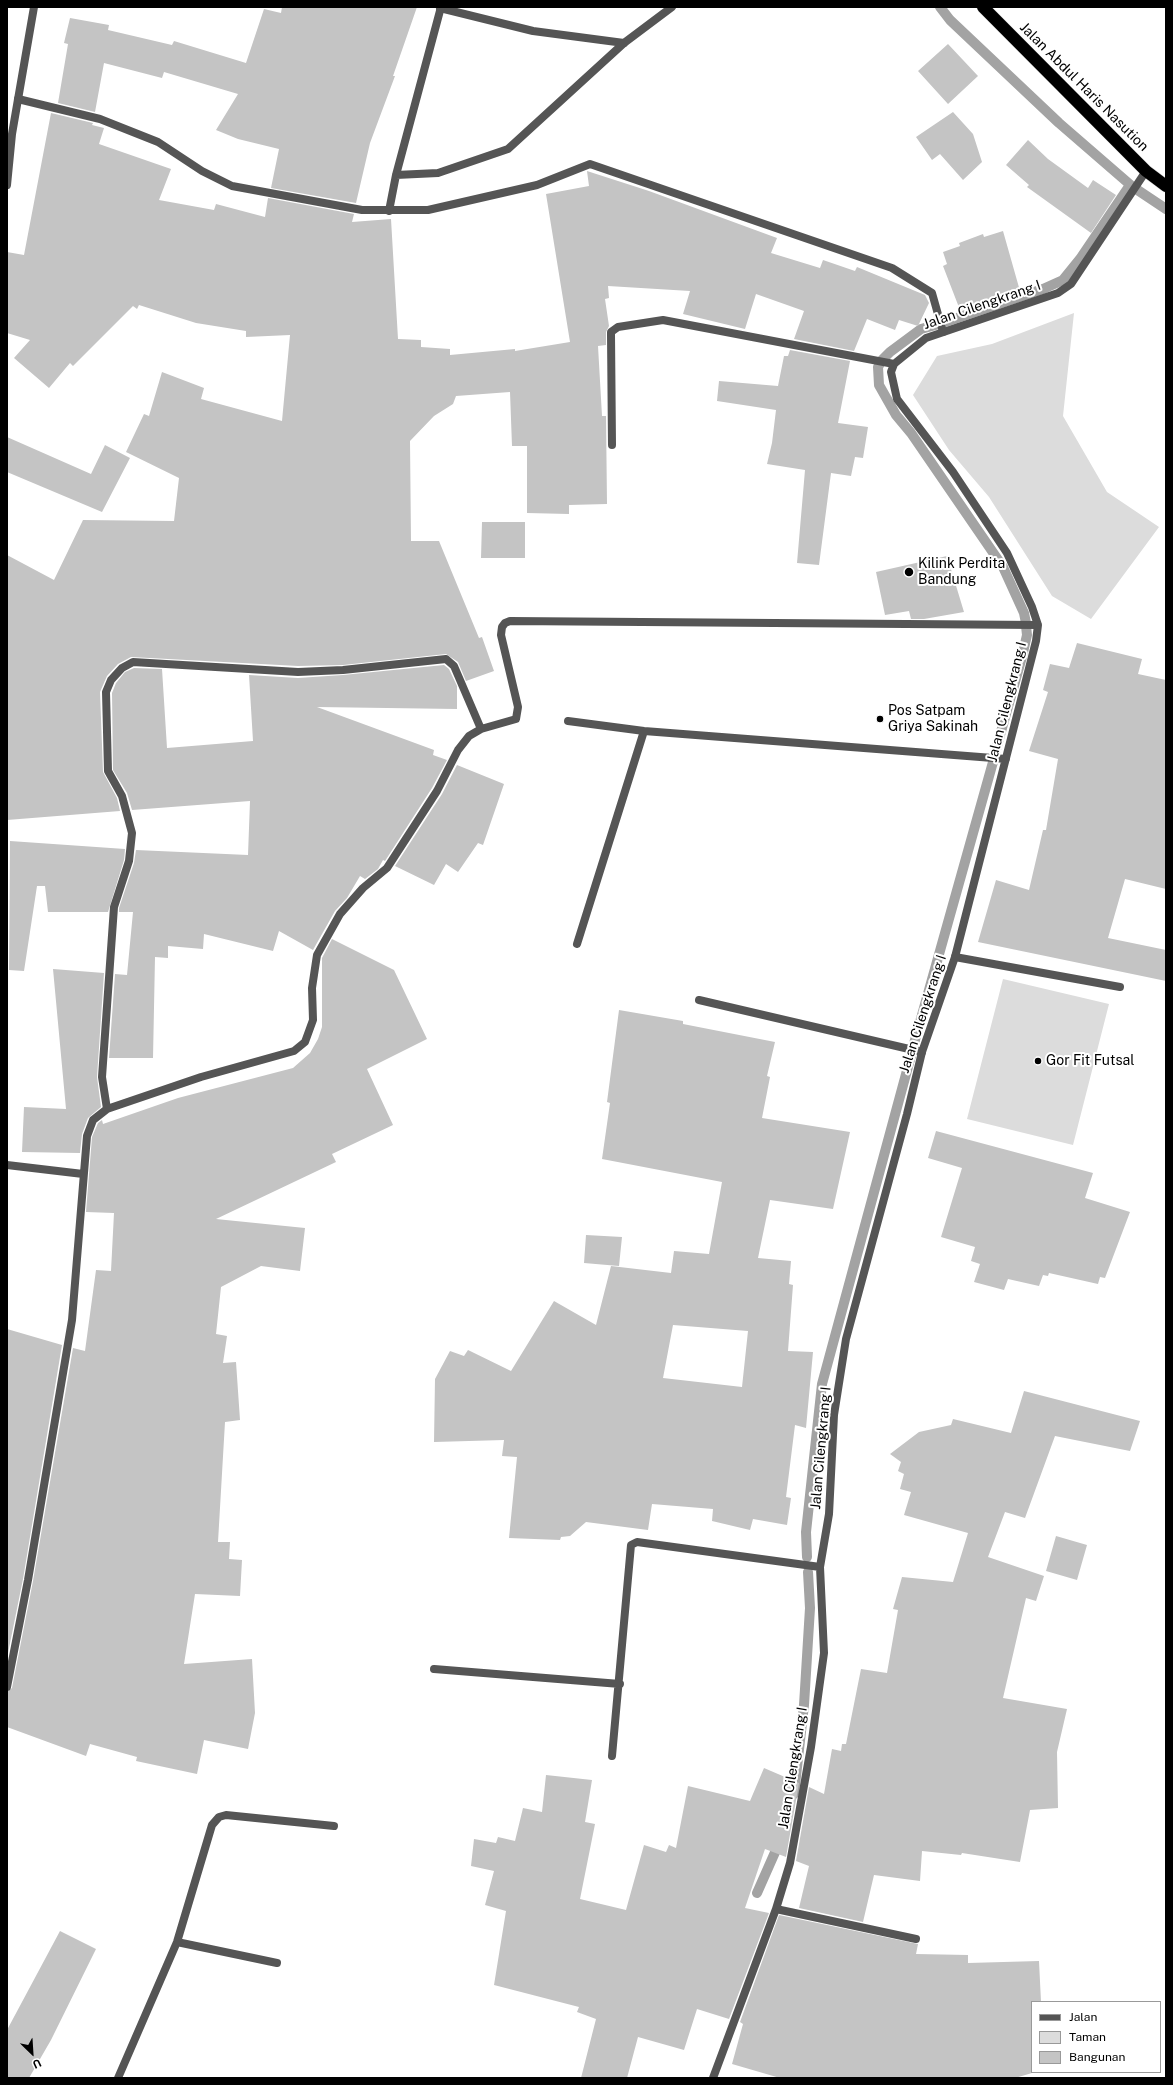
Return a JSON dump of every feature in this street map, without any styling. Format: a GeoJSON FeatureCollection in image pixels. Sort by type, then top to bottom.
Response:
{"type":"FeatureCollection","features":[{"type":"Feature","properties":{"kind":"highway","name":"Jalan Abdul Haris Nasution"},"geometry":{"type":"LineString","coordinates":[[983,7],[1146,171],[1166,186]]}},
{"type":"Feature","properties":{"kind":"street"},"geometry":{"type":"LineString","coordinates":[[7,185],[12,134],[34,7]]}},
{"type":"Feature","properties":{"kind":"street"},"geometry":{"type":"LineString","coordinates":[[396,175],[438,173],[508,149],[624,43],[672,7]]}},
{"type":"Feature","properties":{"kind":"street"},"geometry":{"type":"LineString","coordinates":[[389,211],[396,175],[440,8],[532,31],[624,43]]}},
{"type":"Feature","properties":{"kind":"street"},"geometry":{"type":"LineString","coordinates":[[18,99],[100,119],[150,139],[202,171],[232,186],[362,210],[428,210],[537,185],[590,164],[892,268],[932,293],[943,332]]}},
{"type":"Feature","properties":{"kind":"street","name":"Jalan Cilengkrang I"},"geometry":{"type":"LineString","coordinates":[[713,2078],[776,1909],[790,1863],[811,1748],[824,1653],[820,1567],[829,1514],[834,1415],[846,1339],[907,1114],[922,1052],[955,957],[1036,641],[1038,625],[1032,607],[1007,553],[953,472],[897,399],[891,372],[894,364],[920,341],[1058,293],[1071,284],[1146,171]]}},
{"type":"Feature","properties":{"kind":"street"},"geometry":{"type":"LineString","coordinates":[[612,445],[611,332],[618,327],[663,320],[894,364]]}},
{"type":"Feature","properties":{"kind":"street"},"geometry":{"type":"LineString","coordinates":[[7,1687],[28,1580],[72,1320],[83,1174],[89,1131],[93,1120],[107,1109],[201,1077],[294,1051],[305,1042],[313,1020],[312,988],[317,954],[340,914],[363,888],[387,868],[436,791],[458,750],[469,736],[481,729],[516,719],[518,707],[502,635],[502,627],[505,623],[510,621],[1038,625]]}},
{"type":"Feature","properties":{"kind":"street"},"geometry":{"type":"LineString","coordinates":[[107,1109],[102,1077],[114,907],[129,861],[132,833],[122,796],[108,771],[106,692],[112,680],[122,668],[134,662],[147,662],[298,672],[343,670],[446,659],[454,666],[481,729]]}},
{"type":"Feature","properties":{"kind":"street"},"geometry":{"type":"LineString","coordinates":[[568,721],[644,731],[1006,758]]}},
{"type":"Feature","properties":{"kind":"street"},"geometry":{"type":"LineString","coordinates":[[577,944],[644,731]]}},
{"type":"Feature","properties":{"kind":"street"},"geometry":{"type":"LineString","coordinates":[[955,957],[1120,987]]}},
{"type":"Feature","properties":{"kind":"street"},"geometry":{"type":"LineString","coordinates":[[698,1000],[922,1052]]}},
{"type":"Feature","properties":{"kind":"street"},"geometry":{"type":"LineString","coordinates":[[7,1165],[83,1174]]}},
{"type":"Feature","properties":{"kind":"street"},"geometry":{"type":"LineString","coordinates":[[612,1756],[620,1684],[631,1545],[634,1543],[820,1567]]}},
{"type":"Feature","properties":{"kind":"street"},"geometry":{"type":"LineString","coordinates":[[434,1669],[620,1684]]}},
{"type":"Feature","properties":{"kind":"street"},"geometry":{"type":"LineString","coordinates":[[118,2078],[177,1942],[212,1825],[219,1817],[226,1815],[334,1826]]}},
{"type":"Feature","properties":{"kind":"street"},"geometry":{"type":"LineString","coordinates":[[776,1909],[916,1939]]}},
{"type":"Feature","properties":{"kind":"street"},"geometry":{"type":"LineString","coordinates":[[177,1942],[277,1963]]}},
{"type":"Feature","properties":{"kind":"green space"},"geometry":{"type":"Polygon","coordinates":[[[1074,313],[1063,416],[1107,492],[1159,527],[1091,619],[1052,596],[989,497],[949,450],[913,395],[937,356],[992,344],[1074,313]]]}},
{"type":"Feature","properties":{"kind":"green space","name":"Gor Fit Futsal"},"geometry":{"type":"Polygon","coordinates":[[[1003,979],[1109,1004],[1073,1145],[967,1119],[1003,979]]]}},
{"type":"Feature","properties":{"kind":"building"},"geometry":{"type":"Polygon","coordinates":[[[282,7],[417,7],[393,76],[395,76],[370,143],[356,203],[271,188],[279,149],[238,139],[216,130],[238,94],[164,72],[162,78],[104,63],[95,112],[58,103],[68,44],[64,43],[70,18],[109,25],[108,30],[172,45],[174,41],[246,63],[264,9],[281,13],[282,7]]]}},
{"type":"Feature","properties":{"kind":"building"},"geometry":{"type":"Polygon","coordinates":[[[948,44],[978,76],[948,104],[918,71],[948,44]]]}},
{"type":"Feature","properties":{"kind":"building"},"geometry":{"type":"Polygon","coordinates":[[[953,112],[973,134],[982,162],[963,180],[940,154],[932,160],[916,137],[953,112]]]}},
{"type":"Feature","properties":{"kind":"building"},"geometry":{"type":"Polygon","coordinates":[[[51,113],[93,123],[92,125],[104,128],[99,144],[171,169],[159,200],[214,210],[216,204],[265,217],[268,198],[354,214],[352,222],[391,219],[398,339],[421,340],[421,347],[450,349],[450,355],[515,349],[515,351],[570,342],[546,194],[589,186],[587,171],[649,191],[777,238],[771,253],[820,268],[823,260],[855,271],[857,267],[925,295],[929,303],[918,326],[899,320],[895,330],[867,319],[854,351],[794,339],[804,311],[756,294],[745,329],[683,314],[690,291],[608,286],[609,298],[605,299],[609,326],[606,332],[606,345],[598,346],[602,416],[606,416],[607,504],[569,505],[569,514],[527,513],[527,446],[512,446],[510,392],[456,396],[453,404],[434,416],[410,441],[411,541],[439,541],[479,638],[482,637],[494,671],[466,681],[458,662],[446,654],[343,665],[298,666],[131,657],[118,664],[107,676],[100,692],[103,772],[117,798],[120,811],[7,820],[7,555],[54,580],[83,520],[174,521],[179,478],[126,452],[144,414],[149,416],[162,372],[204,388],[201,399],[282,421],[290,335],[246,337],[246,331],[196,323],[139,305],[137,309],[133,306],[73,366],[70,363],[49,388],[14,358],[30,340],[7,333],[7,252],[24,255],[51,113]]]}},
{"type":"Feature","properties":{"kind":"building"},"geometry":{"type":"Polygon","coordinates":[[[1028,140],[1048,159],[1088,188],[1093,180],[1116,195],[1091,233],[1027,187],[1029,185],[1006,165],[1028,140]]]}},
{"type":"Feature","properties":{"kind":"building"},"geometry":{"type":"Polygon","coordinates":[[[1003,231],[1020,291],[1006,296],[1006,299],[981,308],[979,304],[960,310],[943,266],[947,264],[943,252],[960,246],[959,243],[983,234],[984,237],[1003,231]]]}},
{"type":"Feature","properties":{"kind":"building"},"geometry":{"type":"Polygon","coordinates":[[[790,350],[850,361],[838,423],[868,427],[863,458],[855,457],[851,476],[831,473],[819,565],[797,563],[805,470],[767,464],[772,443],[776,410],[717,401],[719,381],[778,386],[784,356],[788,356],[790,350]]]}},
{"type":"Feature","properties":{"kind":"building"},"geometry":{"type":"Polygon","coordinates":[[[7,437],[91,474],[105,445],[130,458],[102,512],[7,472],[7,437]]]}},
{"type":"Feature","properties":{"kind":"building"},"geometry":{"type":"Polygon","coordinates":[[[482,522],[525,522],[525,558],[481,558],[482,522]]]}},
{"type":"Feature","properties":{"kind":"building"},"geometry":{"type":"Polygon","coordinates":[[[947,556],[964,612],[924,619],[911,619],[909,611],[885,615],[876,572],[947,556]]]}},
{"type":"Feature","properties":{"kind":"building"},"geometry":{"type":"Polygon","coordinates":[[[1077,643],[1142,659],[1138,674],[1166,680],[1166,889],[1125,879],[1108,938],[1166,950],[1166,981],[978,942],[996,880],[1029,890],[1043,830],[1046,830],[1058,759],[1029,751],[1048,692],[1043,690],[1050,664],[1069,668],[1077,643]]]}},
{"type":"Feature","properties":{"kind":"building"},"geometry":{"type":"Polygon","coordinates":[[[444,665],[449,669],[457,686],[457,709],[317,707],[434,750],[433,755],[447,760],[432,788],[385,861],[383,860],[378,869],[365,879],[360,876],[347,898],[335,911],[313,950],[279,931],[273,951],[204,934],[203,949],[168,946],[168,958],[155,957],[153,1058],[109,1058],[115,974],[127,975],[133,912],[119,912],[119,908],[134,863],[136,850],[248,855],[250,801],[132,810],[127,793],[113,770],[112,693],[116,683],[125,672],[134,668],[162,669],[167,748],[253,741],[249,675],[298,678],[444,665]]]}},
{"type":"Feature","properties":{"kind":"building"},"geometry":{"type":"Polygon","coordinates":[[[457,765],[504,784],[483,845],[478,843],[458,872],[446,864],[434,885],[395,866],[442,794],[457,765]]]}},
{"type":"Feature","properties":{"kind":"building"},"geometry":{"type":"Polygon","coordinates":[[[10,841],[125,849],[124,860],[108,912],[48,912],[45,886],[37,886],[24,971],[9,970],[10,841]]]}},
{"type":"Feature","properties":{"kind":"building"},"geometry":{"type":"Polygon","coordinates":[[[332,939],[394,970],[427,1039],[367,1069],[393,1125],[332,1154],[336,1162],[216,1219],[305,1228],[300,1271],[261,1266],[221,1287],[216,1334],[227,1336],[223,1363],[236,1362],[240,1420],[225,1422],[218,1542],[230,1542],[229,1559],[242,1560],[240,1596],[195,1594],[184,1664],[252,1659],[255,1713],[248,1749],[204,1740],[197,1774],[136,1761],[137,1757],[90,1744],[86,1756],[7,1727],[7,1692],[12,1688],[33,1581],[73,1348],[85,1351],[96,1270],[111,1271],[114,1213],[86,1212],[92,1137],[98,1123],[102,1120],[103,1124],[178,1098],[293,1068],[310,1053],[318,1039],[322,1027],[322,958],[332,939]]]}},
{"type":"Feature","properties":{"kind":"building"},"geometry":{"type":"Polygon","coordinates":[[[53,969],[104,973],[97,1077],[101,1107],[88,1118],[82,1134],[80,1153],[22,1152],[24,1107],[66,1109],[53,969]]]}},
{"type":"Feature","properties":{"kind":"building"},"geometry":{"type":"Polygon","coordinates":[[[619,1010],[683,1021],[683,1024],[775,1042],[767,1076],[770,1077],[762,1118],[850,1132],[833,1209],[770,1200],[758,1258],[791,1261],[789,1284],[793,1285],[788,1351],[813,1352],[806,1428],[795,1425],[786,1497],[791,1498],[787,1525],[753,1519],[750,1530],[712,1521],[713,1509],[652,1504],[648,1530],[586,1522],[570,1536],[561,1537],[560,1540],[509,1538],[517,1457],[502,1456],[504,1440],[434,1442],[435,1379],[450,1351],[464,1356],[468,1350],[511,1371],[554,1301],[596,1325],[611,1266],[671,1273],[674,1251],[709,1254],[722,1182],[602,1159],[610,1103],[607,1102],[619,1010]],[[673,1325],[663,1378],[742,1387],[748,1331],[673,1325]]]}},
{"type":"Feature","properties":{"kind":"building"},"geometry":{"type":"Polygon","coordinates":[[[936,1131],[1093,1173],[1085,1198],[1130,1212],[1105,1278],[1100,1277],[1098,1284],[1049,1273],[1048,1276],[1043,1275],[1039,1286],[1008,1279],[1004,1290],[974,1282],[980,1264],[971,1261],[975,1247],[941,1237],[962,1168],[928,1158],[936,1131]]]}},
{"type":"Feature","properties":{"kind":"building"},"geometry":{"type":"Polygon","coordinates":[[[586,1235],[622,1237],[619,1266],[584,1263],[586,1235]]]}},
{"type":"Feature","properties":{"kind":"building"},"geometry":{"type":"Polygon","coordinates":[[[7,1329],[62,1345],[23,1579],[7,1658],[7,1329]]]}},
{"type":"Feature","properties":{"kind":"building"},"geometry":{"type":"Polygon","coordinates":[[[1024,1391],[1140,1421],[1130,1451],[1055,1436],[1025,1518],[1005,1512],[988,1557],[1044,1576],[1036,1601],[1026,1598],[1003,1698],[1067,1709],[1057,1752],[1058,1808],[1030,1810],[1020,1862],[962,1853],[961,1855],[922,1851],[920,1881],[874,1875],[863,1922],[799,1908],[809,1866],[796,1861],[809,1787],[824,1794],[832,1749],[841,1751],[842,1744],[846,1744],[861,1669],[887,1673],[898,1610],[893,1609],[902,1577],[953,1582],[968,1533],[904,1515],[911,1492],[900,1489],[904,1474],[898,1471],[901,1462],[890,1454],[919,1432],[951,1425],[953,1419],[1011,1433],[1024,1391]]]}},
{"type":"Feature","properties":{"kind":"building"},"geometry":{"type":"Polygon","coordinates":[[[1056,1536],[1087,1545],[1077,1580],[1046,1571],[1056,1536]]]}},
{"type":"Feature","properties":{"kind":"building"},"geometry":{"type":"Polygon","coordinates":[[[764,1768],[799,1783],[786,1857],[765,1849],[745,1908],[769,1913],[729,2019],[697,2009],[684,2050],[638,2037],[627,2078],[581,2078],[596,2019],[577,2012],[579,2007],[494,1985],[506,1911],[485,1905],[494,1871],[471,1866],[474,1839],[496,1843],[498,1837],[515,1841],[523,1808],[542,1812],[546,1775],[592,1780],[585,1822],[595,1824],[580,1899],[626,1910],[644,1845],[666,1852],[669,1845],[676,1848],[688,1786],[750,1801],[764,1768]]]}},
{"type":"Feature","properties":{"kind":"building"},"geometry":{"type":"Polygon","coordinates":[[[779,1915],[918,1944],[916,1954],[968,1955],[968,1963],[1039,1961],[1041,2001],[1031,2001],[1032,2073],[1015,2078],[780,2078],[732,2064],[743,2024],[740,2022],[779,1915]]]}},
{"type":"Feature","properties":{"kind":"building"},"geometry":{"type":"Polygon","coordinates":[[[60,1931],[96,1949],[51,2040],[29,2078],[7,2078],[7,2030],[60,1931]]]}},
{"type":"Feature","properties":{"kind":"waterway"},"geometry":{"type":"LineString","coordinates":[[940,7],[950,20],[1059,123],[1134,188]]}},
{"type":"Feature","properties":{"kind":"waterway"},"geometry":{"type":"LineString","coordinates":[[942,323],[1043,289],[1063,280],[1080,259],[1130,185]]}},
{"type":"Feature","properties":{"kind":"waterway"},"geometry":{"type":"LineString","coordinates":[[1136,189],[1166,209]]}},
{"type":"Feature","properties":{"kind":"waterway"},"geometry":{"type":"LineString","coordinates":[[882,360],[890,352],[921,329],[939,324]]}},
{"type":"Feature","properties":{"kind":"waterway"},"geometry":{"type":"LineString","coordinates":[[881,362],[878,367],[879,385],[896,415],[911,433],[1003,567],[1024,613],[1026,623]]}},
{"type":"Feature","properties":{"kind":"waterway"},"geometry":{"type":"LineString","coordinates":[[995,753],[1022,657],[1027,635],[1026,626]]}},
{"type":"Feature","properties":{"kind":"waterway"},"geometry":{"type":"LineString","coordinates":[[913,1047],[993,762]]}},
{"type":"Feature","properties":{"kind":"waterway"},"geometry":{"type":"LineString","coordinates":[[807,1557],[806,1532],[822,1384],[912,1052]]}},
{"type":"Feature","properties":{"kind":"waterway"},"geometry":{"type":"LineString","coordinates":[[794,1794],[804,1705],[810,1608],[808,1572]]}},
{"type":"Feature","properties":{"kind":"waterway"},"geometry":{"type":"LineString","coordinates":[[757,1893],[780,1841]]}},
{"type":"Feature","properties":{"kind":"place","name":"Kilink Perdita Bandung"},"geometry":{"type":"Point","coordinates":[909,572]}},
{"type":"Feature","properties":{"kind":"place","name":"Pos Satpam Griya Sakinah"},"geometry":{"type":"Point","coordinates":[880,719]}},
{"type":"Feature","properties":{"kind":"place","name":"Gor Fit Futsal"},"geometry":{"type":"Point","coordinates":[1038,1061]}}]}
